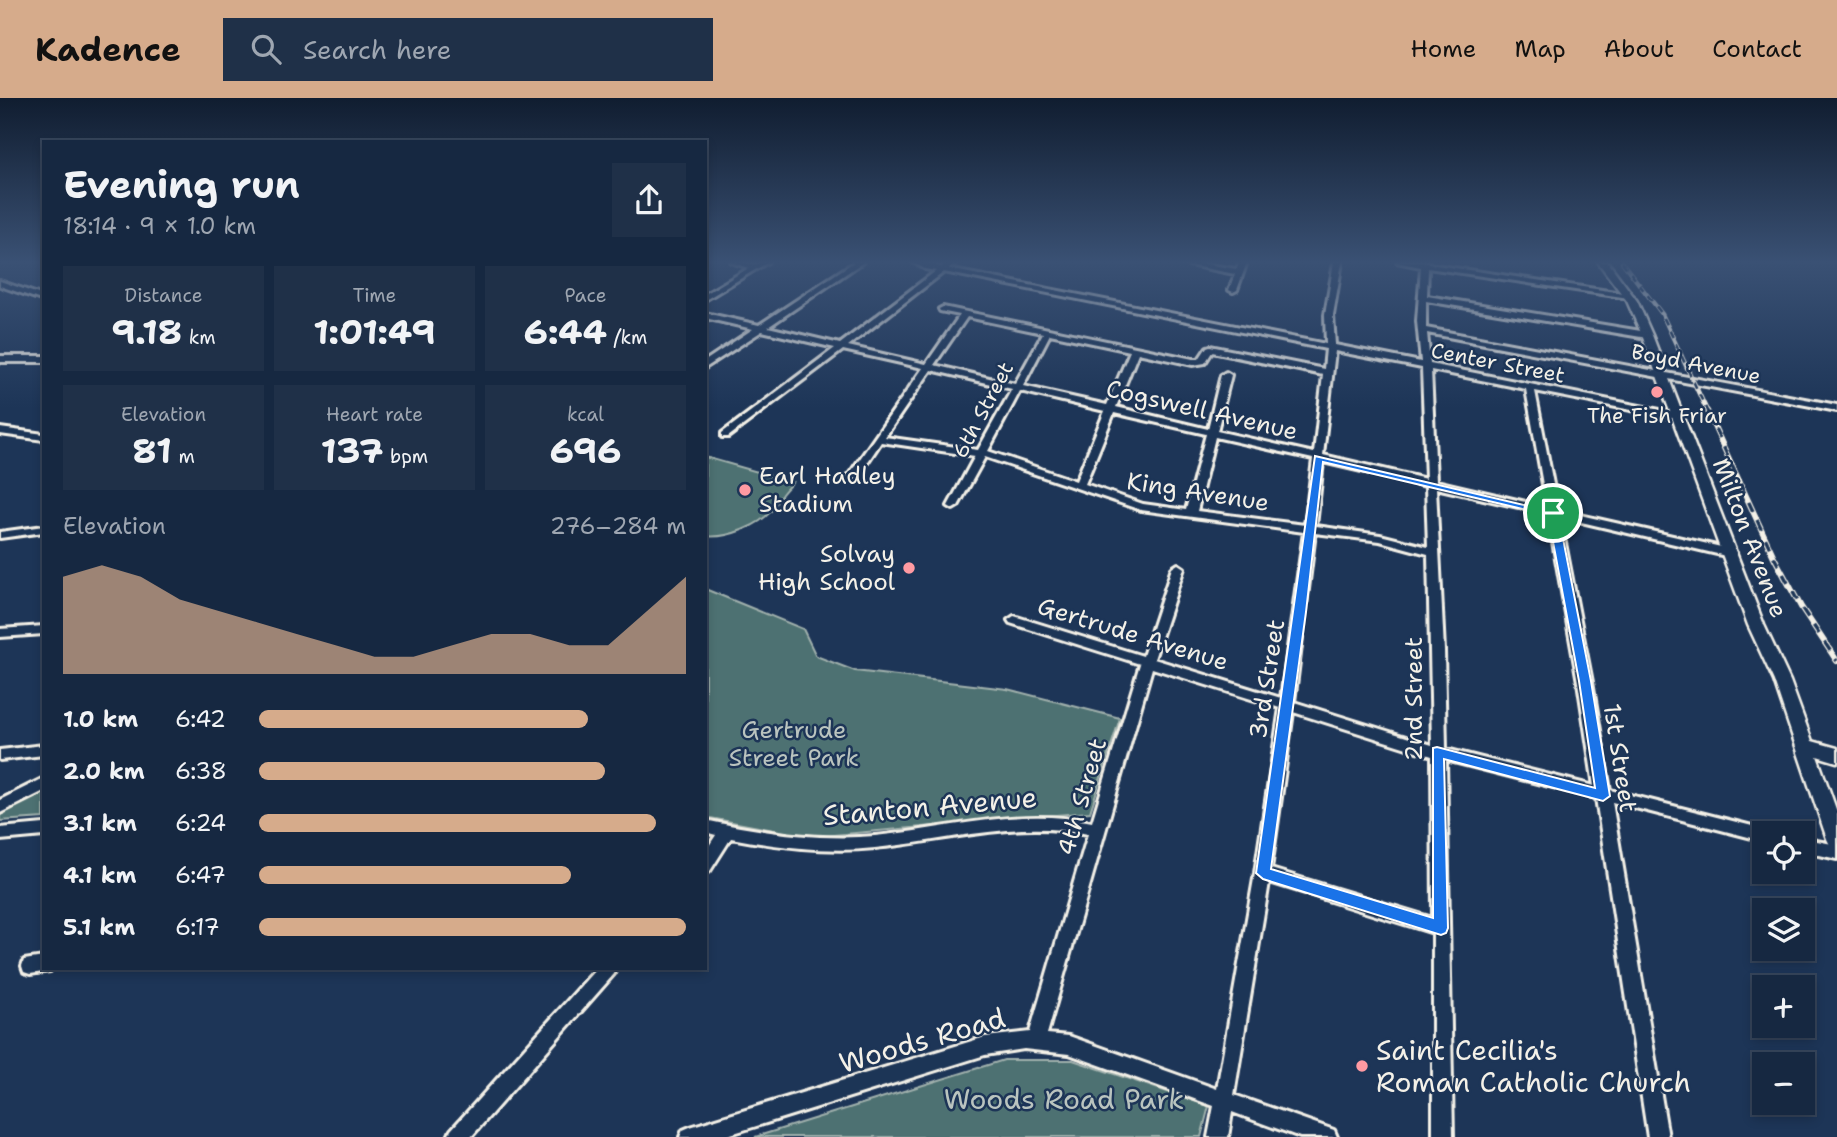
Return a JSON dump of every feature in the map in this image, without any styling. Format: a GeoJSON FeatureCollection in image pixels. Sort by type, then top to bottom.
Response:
{"type":"FeatureCollection","features":[{"type":"Feature","properties":{"kind":"main road","name":"Milton Avenue"},"geometry":{"type":"LineString","coordinates":[[1636,310],[1756,625],[1782,681],[1837,839]]}},
{"type":"Feature","properties":{"kind":"main road"},"geometry":{"type":"LineString","coordinates":[[1805,746],[1837,755]]}},
{"type":"Feature","properties":{"kind":"street"},"geometry":{"type":"LineString","coordinates":[[707,364],[787,310]]}},
{"type":"Feature","properties":{"kind":"street"},"geometry":{"type":"LineString","coordinates":[[725,435],[889,310]]}},
{"type":"Feature","properties":{"kind":"street"},"geometry":{"type":"LineString","coordinates":[[950,310],[1200,362],[1210,349],[1328,373]]}},
{"type":"Feature","properties":{"kind":"street","name":"Center Street"},"geometry":{"type":"LineString","coordinates":[[1147,310],[1677,416]]}},
{"type":"Feature","properties":{"kind":"street","name":"3rd Street"},"geometry":{"type":"LineString","coordinates":[[1225,1101],[1263,873],[1300,612],[1331,347],[1330,310]]}},
{"type":"Feature","properties":{"kind":"street","name":"2nd Street"},"geometry":{"type":"LineString","coordinates":[[1421,310],[1438,651],[1443,1137]]}},
{"type":"Feature","properties":{"kind":"street"},"geometry":{"type":"LineString","coordinates":[[1498,310],[1647,335]]}},
{"type":"Feature","properties":{"kind":"street"},"geometry":{"type":"LineString","coordinates":[[853,476],[965,314]]}},
{"type":"Feature","properties":{"kind":"street","name":"Cogswell Avenue"},"geometry":{"type":"LineString","coordinates":[[707,316],[1730,553]]}},
{"type":"Feature","properties":{"kind":"street","name":"Boyd Avenue"},"geometry":{"type":"LineString","coordinates":[[1424,330],[1837,408]]}},
{"type":"Feature","properties":{"kind":"street","name":"6th Street"},"geometry":{"type":"LineString","coordinates":[[953,506],[1048,331]]}},
{"type":"Feature","properties":{"kind":"street"},"geometry":{"type":"LineString","coordinates":[[1079,485],[1135,350]]}},
{"type":"Feature","properties":{"kind":"street"},"geometry":{"type":"LineString","coordinates":[[0,359],[42,359]]}},
{"type":"Feature","properties":{"kind":"street"},"geometry":{"type":"LineString","coordinates":[[1191,513],[1226,375]]}},
{"type":"Feature","properties":{"kind":"street","name":"1st Street"},"geometry":{"type":"LineString","coordinates":[[1530,387],[1585,681],[1658,1137]]}},
{"type":"Feature","properties":{"kind":"street"},"geometry":{"type":"LineString","coordinates":[[0,431],[42,437]]}},
{"type":"Feature","properties":{"kind":"street","name":"King Avenue"},"geometry":{"type":"LineString","coordinates":[[879,439],[982,453],[1079,485],[1124,504],[1380,538],[1433,552]]}},
{"type":"Feature","properties":{"kind":"street"},"geometry":{"type":"LineString","coordinates":[[0,535],[42,529]]}},
{"type":"Feature","properties":{"kind":"street","name":"4th Street"},"geometry":{"type":"LineString","coordinates":[[1036,1040],[1146,662],[1178,568]]}},
{"type":"Feature","properties":{"kind":"street","name":"Gertrude Avenue"},"geometry":{"type":"LineString","coordinates":[[1014,620],[1437,752],[1752,832]]}},
{"type":"Feature","properties":{"kind":"street"},"geometry":{"type":"LineString","coordinates":[[0,633],[42,630]]}},
{"type":"Feature","properties":{"kind":"street"},"geometry":{"type":"LineString","coordinates":[[0,755],[42,750]]}},
{"type":"Feature","properties":{"kind":"street"},"geometry":{"type":"LineString","coordinates":[[0,807],[42,786]]}},
{"type":"Feature","properties":{"kind":"street","name":"Stanton Avenue"},"geometry":{"type":"LineString","coordinates":[[727,831],[821,844],[874,842],[1029,821],[1069,822],[1096,829]]}},
{"type":"Feature","properties":{"kind":"street"},"geometry":{"type":"LineString","coordinates":[[707,827],[727,831],[707,863]]}},
{"type":"Feature","properties":{"kind":"street"},"geometry":{"type":"LineString","coordinates":[[0,834],[42,830]]}},
{"type":"Feature","properties":{"kind":"street"},"geometry":{"type":"LineString","coordinates":[[1815,847],[1837,852]]}},
{"type":"Feature","properties":{"kind":"street"},"geometry":{"type":"LineString","coordinates":[[1263,873],[1441,928]]}},
{"type":"Feature","properties":{"kind":"street"},"geometry":{"type":"LineString","coordinates":[[458,1137],[606,970]]}},
{"type":"Feature","properties":{"kind":"street","name":"Woods Road"},"geometry":{"type":"LineString","coordinates":[[690,1137],[985,1046],[1036,1040],[1069,1045],[1327,1137]]}},
{"type":"Feature","properties":{"kind":"street"},"geometry":{"type":"LineString","coordinates":[[1218,1137],[1225,1101]]}},
{"type":"Feature","properties":{"kind":"green space","name":"Earl Hadley Stadium"},"geometry":{"type":"Polygon","coordinates":[[[707,458],[793,482],[761,520],[743,530],[707,536],[707,458]]]}},
{"type":"Feature","properties":{"kind":"green space","name":"Gertrude Street Park"},"geometry":{"type":"Polygon","coordinates":[[[707,590],[803,629],[816,656],[855,671],[1007,689],[1120,718],[1090,812],[811,837],[707,817],[707,590]]]}},
{"type":"Feature","properties":{"kind":"green space"},"geometry":{"type":"Polygon","coordinates":[[[42,783],[42,818],[0,821],[0,814],[42,783]]]}},
{"type":"Feature","properties":{"kind":"green space","name":"Woods Road Park"},"geometry":{"type":"Polygon","coordinates":[[[1004,1060],[1073,1060],[1209,1106],[1201,1137],[755,1137],[1004,1060]]]}},
{"type":"Feature","properties":{"kind":"railway"},"geometry":{"type":"LineString","coordinates":[[1659,310],[1708,413]]}},
{"type":"Feature","properties":{"kind":"railway"},"geometry":{"type":"LineString","coordinates":[[1707,411],[1774,557],[1801,607],[1837,661]]}},
{"type":"Feature","properties":{"kind":"place","name":"The Fish Friar"},"geometry":{"type":"Point","coordinates":[1657,392]}},
{"type":"Feature","properties":{"kind":"place","name":"Earl Hadley Stadium"},"geometry":{"type":"Point","coordinates":[745,490]}},
{"type":"Feature","properties":{"kind":"place","name":"Solvay High School"},"geometry":{"type":"Point","coordinates":[909,568]}},
{"type":"Feature","properties":{"kind":"place","name":"Saint Cecilia's Roman Catholic Church"},"geometry":{"type":"Point","coordinates":[1362,1066]}},
{"type":"Feature","properties":{"kind":"route"},"geometry":{"type":"LineString","coordinates":[[1318,458],[1553,513],[1585,681],[1603,796],[1437,752],[1441,928],[1263,873],[1300,612],[1318,458]]}}]}
